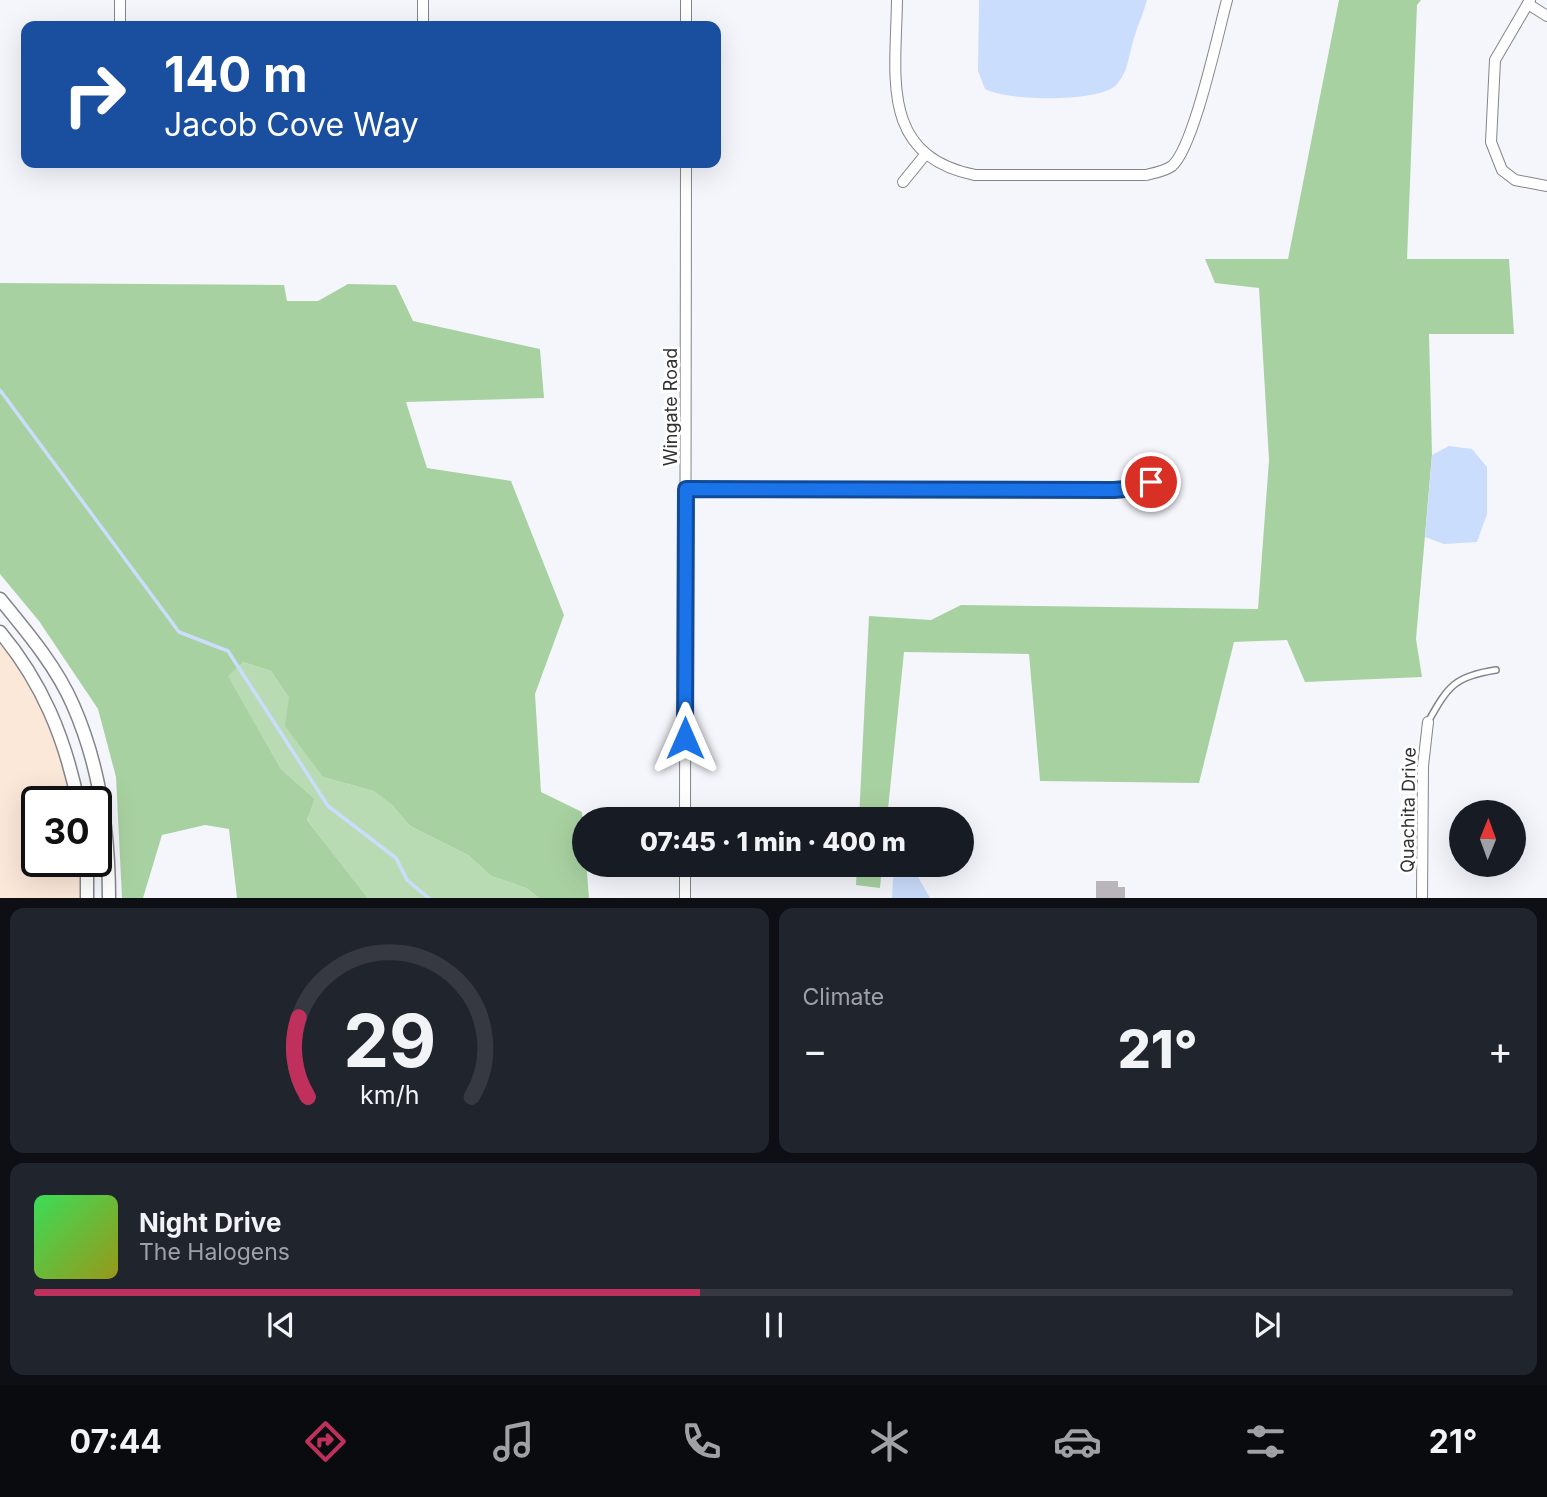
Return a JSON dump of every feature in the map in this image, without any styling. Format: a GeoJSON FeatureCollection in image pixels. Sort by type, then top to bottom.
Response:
{"type":"FeatureCollection","features":[{"type":"Feature","properties":{"kind":"street"},"geometry":{"type":"LineString","coordinates":[[120,0],[120,21]]}},
{"type":"Feature","properties":{"kind":"street"},"geometry":{"type":"LineString","coordinates":[[423,0],[423,21]]}},
{"type":"Feature","properties":{"kind":"street"},"geometry":{"type":"LineString","coordinates":[[686,0],[686,21]]}},
{"type":"Feature","properties":{"kind":"street"},"geometry":{"type":"LineString","coordinates":[[897,0],[898,106],[909,138],[925,155],[939,164],[975,175],[1146,175],[1172,166],[1183,152],[1191,130],[1227,0]]}},
{"type":"Feature","properties":{"kind":"street"},"geometry":{"type":"LineString","coordinates":[[1547,16],[1529,2],[1500,49],[1492,75],[1491,142],[1502,170],[1515,180],[1532,186],[1547,186]]}},
{"type":"Feature","properties":{"kind":"street"},"geometry":{"type":"LineString","coordinates":[[904,182],[925,155]]}},
{"type":"Feature","properties":{"kind":"street","name":"Wingate Road"},"geometry":{"type":"LineString","coordinates":[[685,807],[686,168]]}},
{"type":"Feature","properties":{"kind":"street"},"geometry":{"type":"LineString","coordinates":[[686,489],[1114,490],[1137,488],[1151,482]]}},
{"type":"Feature","properties":{"kind":"street"},"geometry":{"type":"LineString","coordinates":[[0,599],[48,662],[73,705],[106,822],[109,898]]}},
{"type":"Feature","properties":{"kind":"street"},"geometry":{"type":"LineString","coordinates":[[0,632],[27,667],[52,712],[74,786]]}},
{"type":"Feature","properties":{"kind":"street","name":"Quachita Drive"},"geometry":{"type":"LineString","coordinates":[[1422,898],[1423,766],[1428,722]]}},
{"type":"Feature","properties":{"kind":"street"},"geometry":{"type":"LineString","coordinates":[[62,739],[83,734]]}},
{"type":"Feature","properties":{"kind":"street"},"geometry":{"type":"LineString","coordinates":[[87,877],[87,898]]}},
{"type":"Feature","properties":{"kind":"street"},"geometry":{"type":"LineString","coordinates":[[685,877],[685,898]]}},
{"type":"Feature","properties":{"kind":"lane"},"geometry":{"type":"LineString","coordinates":[[1428,722],[1454,682],[1469,674],[1496,670]]}},
{"type":"Feature","properties":{"kind":"shaded area"},"geometry":{"type":"Polygon","coordinates":[[[0,636],[26,666],[53,728],[70,786],[21,786],[21,877],[81,877],[81,898],[0,898],[0,636]]]}},
{"type":"Feature","properties":{"kind":"green space"},"geometry":{"type":"Polygon","coordinates":[[[1339,0],[1421,0],[1417,5],[1407,259],[1509,259],[1514,334],[1429,334],[1432,455],[1416,639],[1422,677],[1305,682],[1287,640],[1234,642],[1199,783],[1040,781],[1029,654],[904,652],[888,807],[860,807],[869,616],[931,620],[961,605],[1258,609],[1269,460],[1259,288],[1215,283],[1205,259],[1288,259],[1339,0]]]}},
{"type":"Feature","properties":{"kind":"green space"},"geometry":{"type":"Polygon","coordinates":[[[0,283],[284,285],[287,301],[318,301],[348,284],[396,285],[413,321],[540,349],[544,398],[406,402],[427,468],[511,481],[564,615],[535,694],[541,792],[572,807],[572,877],[587,877],[589,898],[539,898],[526,888],[491,876],[468,855],[410,826],[392,805],[373,791],[323,777],[285,726],[289,698],[271,671],[243,662],[228,676],[281,769],[315,799],[307,820],[368,898],[237,898],[229,829],[205,825],[162,835],[143,898],[122,898],[116,777],[98,709],[39,621],[0,574],[0,283]]]}},
{"type":"Feature","properties":{"kind":"green space"},"geometry":{"type":"Polygon","coordinates":[[[243,662],[271,671],[289,698],[323,777],[373,791],[392,805],[410,826],[468,855],[491,876],[526,888],[539,898],[368,898],[307,820],[315,799],[281,769],[227,675],[243,662]]]}},
{"type":"Feature","properties":{"kind":"green space"},"geometry":{"type":"Polygon","coordinates":[[[856,877],[881,877],[880,888],[856,885],[856,877]]]}},
{"type":"Feature","properties":{"kind":"water"},"geometry":{"type":"Polygon","coordinates":[[[979,0],[1147,0],[1126,68],[1116,85],[1091,95],[1032,98],[985,89],[978,71],[979,0]]]}},
{"type":"Feature","properties":{"kind":"water"},"geometry":{"type":"Polygon","coordinates":[[[1449,446],[1472,449],[1487,467],[1487,514],[1477,542],[1444,544],[1425,537],[1432,455],[1449,446]]]}},
{"type":"Feature","properties":{"kind":"water"},"geometry":{"type":"Polygon","coordinates":[[[918,877],[930,898],[892,898],[893,879],[918,877]]]}},
{"type":"Feature","properties":{"kind":"building"},"geometry":{"type":"Polygon","coordinates":[[[1096,881],[1118,881],[1118,887],[1125,887],[1125,898],[1096,898],[1096,881]]]}},
{"type":"Feature","properties":{"kind":"waterway"},"geometry":{"type":"LineString","coordinates":[[0,390],[179,632],[228,651],[328,806],[396,858],[407,880],[429,898]]}},
{"type":"Feature","properties":{"kind":"route"},"geometry":{"type":"LineString","coordinates":[[685,738],[686,489],[1114,490],[1137,488],[1151,482]]}}]}
